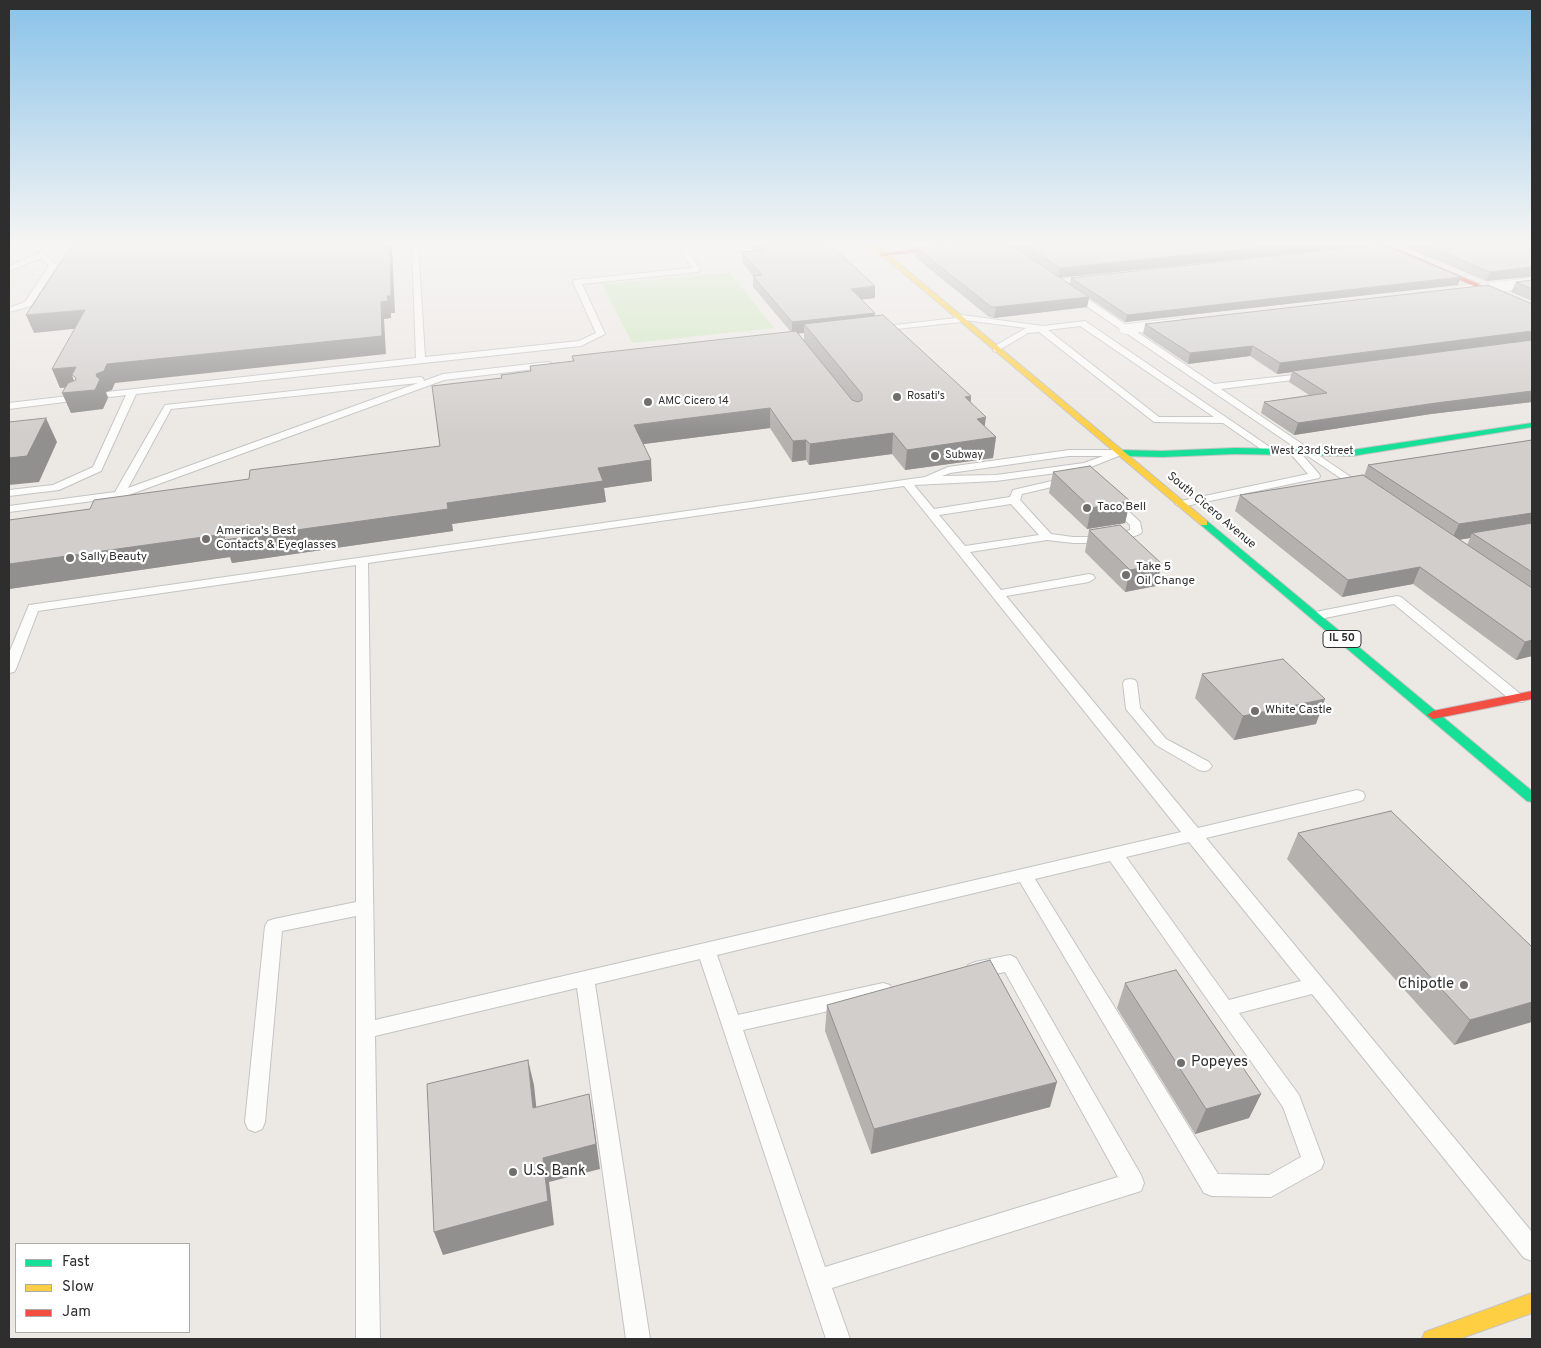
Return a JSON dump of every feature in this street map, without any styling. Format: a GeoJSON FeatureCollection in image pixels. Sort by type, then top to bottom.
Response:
{"type":"FeatureCollection","features":[{"type":"Feature","properties":{"kind":"main road","name":"South Cicero Avenue"},"geometry":{"type":"LineString","coordinates":[[947,308],[1532,798]]}},
{"type":"Feature","properties":{"kind":"main road","name":"West 23rd Street"},"geometry":{"type":"LineString","coordinates":[[1120,453],[1352,453],[1532,426]]}},
{"type":"Feature","properties":{"kind":"main road"},"geometry":{"type":"LineString","coordinates":[[1434,715],[1532,695]]}},
{"type":"Feature","properties":{"kind":"main road"},"geometry":{"type":"LineString","coordinates":[[1432,1339],[1532,1303]]}},
{"type":"Feature","properties":{"kind":"street"},"geometry":{"type":"LineString","coordinates":[[1127,330],[1194,322]]}},
{"type":"Feature","properties":{"kind":"lane"},"geometry":{"type":"LineString","coordinates":[[418,308],[421,361]]}},
{"type":"Feature","properties":{"kind":"lane"},"geometry":{"type":"LineString","coordinates":[[112,394],[581,343],[601,334],[588,308]]}},
{"type":"Feature","properties":{"kind":"lane"},"geometry":{"type":"LineString","coordinates":[[1094,308],[1369,493]]}},
{"type":"Feature","properties":{"kind":"lane"},"geometry":{"type":"LineString","coordinates":[[870,330],[959,318],[1040,328],[1156,420],[1226,420]]}},
{"type":"Feature","properties":{"kind":"lane"},"geometry":{"type":"LineString","coordinates":[[996,349],[1026,331],[1082,323],[1272,452]]}},
{"type":"Feature","properties":{"kind":"lane"},"geometry":{"type":"LineString","coordinates":[[119,495],[168,407],[560,364]]}},
{"type":"Feature","properties":{"kind":"lane"},"geometry":{"type":"LineString","coordinates":[[1212,387],[1319,374]]}},
{"type":"Feature","properties":{"kind":"lane"},"geometry":{"type":"LineString","coordinates":[[9,509],[119,495],[443,377]]}},
{"type":"Feature","properties":{"kind":"lane"},"geometry":{"type":"LineString","coordinates":[[9,493],[55,488],[97,470],[132,392]]}},
{"type":"Feature","properties":{"kind":"lane"},"geometry":{"type":"LineString","coordinates":[[9,406],[53,401],[67,393],[78,398],[59,406],[53,401]]}},
{"type":"Feature","properties":{"kind":"lane"},"geometry":{"type":"LineString","coordinates":[[924,480],[948,470],[1046,456],[1069,453],[1120,453]]}},
{"type":"Feature","properties":{"kind":"lane"},"geometry":{"type":"LineString","coordinates":[[9,669],[34,608],[924,480],[996,478],[1086,466],[1120,453]]}},
{"type":"Feature","properties":{"kind":"lane"},"geometry":{"type":"LineString","coordinates":[[1181,504],[1315,476],[1295,453]]}},
{"type":"Feature","properties":{"kind":"lane"},"geometry":{"type":"LineString","coordinates":[[1043,472],[1048,463],[1046,456]]}},
{"type":"Feature","properties":{"kind":"lane"},"geometry":{"type":"LineString","coordinates":[[1014,500],[1018,492],[1048,484],[1080,480]]}},
{"type":"Feature","properties":{"kind":"lane"},"geometry":{"type":"LineString","coordinates":[[907,483],[1532,1250]]}},
{"type":"Feature","properties":{"kind":"lane"},"geometry":{"type":"LineString","coordinates":[[961,550],[1047,537],[1073,540],[1116,540],[1136,532],[1136,524],[1104,494]]}},
{"type":"Feature","properties":{"kind":"lane"},"geometry":{"type":"LineString","coordinates":[[931,513],[1014,500]]}},
{"type":"Feature","properties":{"kind":"lane"},"geometry":{"type":"LineString","coordinates":[[1014,500],[1047,537]]}},
{"type":"Feature","properties":{"kind":"lane"},"geometry":{"type":"LineString","coordinates":[[362,561],[368,1339]]}},
{"type":"Feature","properties":{"kind":"lane"},"geometry":{"type":"LineString","coordinates":[[997,594],[1089,578]]}},
{"type":"Feature","properties":{"kind":"lane"},"geometry":{"type":"LineString","coordinates":[[1315,616],[1397,600],[1484,673],[1518,698]]}},
{"type":"Feature","properties":{"kind":"lane"},"geometry":{"type":"LineString","coordinates":[[1130,682],[1133,709],[1161,742],[1204,766]]}},
{"type":"Feature","properties":{"kind":"lane"},"geometry":{"type":"LineString","coordinates":[[367,1030],[1357,796]]}},
{"type":"Feature","properties":{"kind":"lane"},"geometry":{"type":"LineString","coordinates":[[1024,874],[1212,1185],[1271,1186],[1313,1162],[1292,1102],[1114,853]]}},
{"type":"Feature","properties":{"kind":"lane"},"geometry":{"type":"LineString","coordinates":[[255,1122],[274,926],[365,907]]}},
{"type":"Feature","properties":{"kind":"lane"},"geometry":{"type":"LineString","coordinates":[[706,950],[733,1024],[838,1339]]}},
{"type":"Feature","properties":{"kind":"lane"},"geometry":{"type":"LineString","coordinates":[[818,1281],[1133,1184],[1010,963],[953,975]]}},
{"type":"Feature","properties":{"kind":"lane"},"geometry":{"type":"LineString","coordinates":[[585,978],[638,1339]]}},
{"type":"Feature","properties":{"kind":"lane"},"geometry":{"type":"LineString","coordinates":[[1225,1009],[1315,985]]}},
{"type":"Feature","properties":{"kind":"lane"},"geometry":{"type":"LineString","coordinates":[[733,1024],[905,986]]}},
{"type":"Feature","properties":{"kind":"green space"},"geometry":{"type":"Polygon","coordinates":[[[614,308],[758,308],[774,328],[632,343],[614,308]]]}},
{"type":"Feature","properties":{"kind":"building"},"geometry":{"type":"Polygon","coordinates":[[[31,308],[381,308],[382,336],[107,364],[104,371],[96,374],[100,379],[95,390],[62,393],[68,383],[76,380],[72,375],[76,367],[52,369],[85,310],[26,315],[31,308]]]}},
{"type":"Feature","properties":{"kind":"building"},"geometry":{"type":"Polygon","coordinates":[[[780,308],[870,308],[875,313],[792,322],[780,308]]]}},
{"type":"Feature","properties":{"kind":"building"},"geometry":{"type":"Polygon","coordinates":[[[1116,308],[1189,308],[1127,315],[1116,308]]]}},
{"type":"Feature","properties":{"kind":"building"},"geometry":{"type":"Polygon","coordinates":[[[1287,308],[1532,308],[1532,331],[1280,363],[1253,346],[1190,353],[1145,324],[1287,308]]]}},
{"type":"Feature","properties":{"kind":"building"},"geometry":{"type":"Polygon","coordinates":[[[883,315],[971,396],[965,397],[986,417],[977,419],[996,437],[907,450],[893,433],[810,444],[806,440],[793,441],[770,408],[634,425],[651,460],[598,468],[603,481],[447,503],[448,509],[224,540],[225,534],[9,564],[9,520],[90,509],[94,500],[249,479],[250,470],[440,446],[432,386],[502,378],[501,375],[531,371],[530,366],[574,361],[572,356],[796,331],[852,400],[858,402],[862,400],[862,394],[804,324],[883,315]]]}},
{"type":"Feature","properties":{"kind":"building"},"geometry":{"type":"Polygon","coordinates":[[[1532,340],[1532,391],[1298,423],[1264,402],[1327,393],[1292,371],[1532,340]]]}},
{"type":"Feature","properties":{"kind":"building"},"geometry":{"type":"Polygon","coordinates":[[[46,418],[27,456],[9,458],[9,422],[46,418]]]}},
{"type":"Feature","properties":{"kind":"building"},"geometry":{"type":"Polygon","coordinates":[[[1532,440],[1532,513],[1459,524],[1368,465],[1532,440]]]}},
{"type":"Feature","properties":{"kind":"building"},"geometry":{"type":"Polygon","coordinates":[[[1090,466],[1130,501],[1091,508],[1053,472],[1090,466]]]}},
{"type":"Feature","properties":{"kind":"building"},"geometry":{"type":"Polygon","coordinates":[[[1363,475],[1532,588],[1532,640],[1525,642],[1420,567],[1348,580],[1240,495],[1363,475]]]}},
{"type":"Feature","properties":{"kind":"building"},"geometry":{"type":"Polygon","coordinates":[[[1532,523],[1532,572],[1472,533],[1532,523]]]}},
{"type":"Feature","properties":{"kind":"building"},"geometry":{"type":"Polygon","coordinates":[[[1120,525],[1162,564],[1130,570],[1089,530],[1120,525]]]}},
{"type":"Feature","properties":{"kind":"building"},"geometry":{"type":"Polygon","coordinates":[[[1283,659],[1325,699],[1243,716],[1202,674],[1283,659]]]}},
{"type":"Feature","properties":{"kind":"building"},"geometry":{"type":"Polygon","coordinates":[[[1391,811],[1532,947],[1532,1002],[1470,1020],[1298,833],[1391,811]]]}},
{"type":"Feature","properties":{"kind":"building"},"geometry":{"type":"Polygon","coordinates":[[[990,960],[1057,1082],[874,1129],[827,1005],[990,960]]]}},
{"type":"Feature","properties":{"kind":"building"},"geometry":{"type":"Polygon","coordinates":[[[1176,970],[1261,1094],[1206,1109],[1125,983],[1176,970]]]}},
{"type":"Feature","properties":{"kind":"building","name":"U.S. Bank"},"geometry":{"type":"Polygon","coordinates":[[[528,1060],[533,1108],[589,1094],[596,1144],[543,1158],[548,1201],[434,1232],[427,1084],[528,1060]]]}},
{"type":"Feature","properties":{"kind":"traffic: fast"},"geometry":{"type":"LineString","coordinates":[[1121,453],[1162,454],[1235,451],[1352,453],[1532,425]]}},
{"type":"Feature","properties":{"kind":"traffic: fast"},"geometry":{"type":"LineString","coordinates":[[1204,523],[1532,798]]}},
{"type":"Feature","properties":{"kind":"traffic: slow"},"geometry":{"type":"LineString","coordinates":[[948,308],[1204,523]]}},
{"type":"Feature","properties":{"kind":"traffic: slow"},"geometry":{"type":"LineString","coordinates":[[1432,1339],[1532,1303]]}},
{"type":"Feature","properties":{"kind":"traffic: jam"},"geometry":{"type":"LineString","coordinates":[[1433,715],[1532,695]]}},
{"type":"Feature","properties":{"kind":"place","name":"Rosati's"},"geometry":{"type":"Point","coordinates":[897,397]}},
{"type":"Feature","properties":{"kind":"place","name":"AMC Cicero 14"},"geometry":{"type":"Point","coordinates":[648,402]}},
{"type":"Feature","properties":{"kind":"place","name":"Subway"},"geometry":{"type":"Point","coordinates":[935,456]}},
{"type":"Feature","properties":{"kind":"place","name":"Taco Bell"},"geometry":{"type":"Point","coordinates":[1087,508]}},
{"type":"Feature","properties":{"kind":"place","name":"America's Best Contacts & Eyeglasses"},"geometry":{"type":"Point","coordinates":[206,539]}},
{"type":"Feature","properties":{"kind":"place","name":"Sally Beauty"},"geometry":{"type":"Point","coordinates":[70,558]}},
{"type":"Feature","properties":{"kind":"place","name":"Take 5 Oil Change"},"geometry":{"type":"Point","coordinates":[1126,575]}},
{"type":"Feature","properties":{"kind":"place","name":"White Castle"},"geometry":{"type":"Point","coordinates":[1255,711]}},
{"type":"Feature","properties":{"kind":"place","name":"Chipotle"},"geometry":{"type":"Point","coordinates":[1464,985]}},
{"type":"Feature","properties":{"kind":"place","name":"Popeyes"},"geometry":{"type":"Point","coordinates":[1181,1063]}},
{"type":"Feature","properties":{"kind":"place","name":"U.S. Bank"},"geometry":{"type":"Point","coordinates":[513,1172]}}]}
